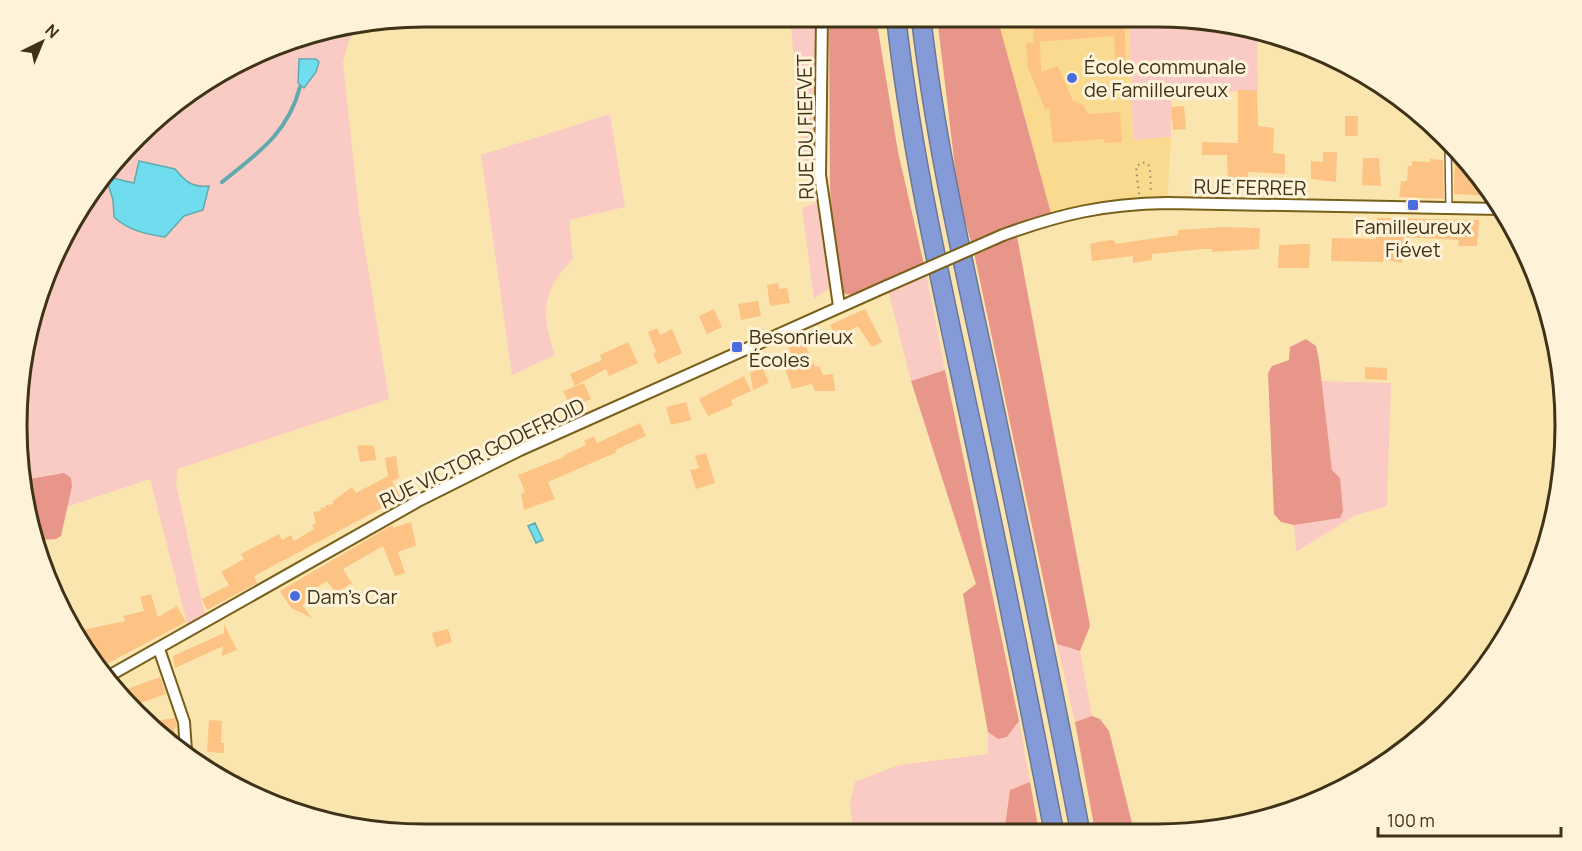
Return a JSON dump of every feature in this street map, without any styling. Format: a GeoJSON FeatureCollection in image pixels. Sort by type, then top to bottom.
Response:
{"type":"FeatureCollection","features":[{"type":"Feature","properties":{"kind":"highway"},"geometry":{"type":"LineString","coordinates":[[897,27],[904,91],[921,186],[1014,626],[1052,824]]}},
{"type":"Feature","properties":{"kind":"highway"},"geometry":{"type":"LineString","coordinates":[[922,27],[930,92],[948,193],[1015,507],[1079,824]]}},
{"type":"Feature","properties":{"kind":"street","name":"RUE DU FIEFVET"},"geometry":{"type":"LineString","coordinates":[[822,27],[820,175],[839,306]]}},
{"type":"Feature","properties":{"kind":"street","name":"RUE FERRER"},"geometry":{"type":"LineString","coordinates":[[887,286],[1003,235],[1064,214],[1138,204],[1491,208]]}},
{"type":"Feature","properties":{"kind":"street","name":"RUE VICTOR GODEFROID"},"geometry":{"type":"LineString","coordinates":[[113,673],[420,500],[520,450],[887,286]]}},
{"type":"Feature","properties":{"kind":"street"},"geometry":{"type":"LineString","coordinates":[[159,649],[184,722],[186,744]]}},
{"type":"Feature","properties":{"kind":"lane"},"geometry":{"type":"LineString","coordinates":[[1448,155],[1449,209]]}},
{"type":"Feature","properties":{"kind":"path"},"geometry":{"type":"LineString","coordinates":[[1138,204],[1136,167],[1142,162],[1148,164],[1150,168],[1151,196],[1158,203]]}},
{"type":"Feature","properties":{"kind":"shaded area"},"geometry":{"type":"Polygon","coordinates":[[[791,27],[822,27],[820,175],[804,170],[791,27]]]}},
{"type":"Feature","properties":{"kind":"shaded area"},"geometry":{"type":"Polygon","coordinates":[[[829,27],[878,27],[898,152],[925,269],[863,296],[845,294],[835,285],[830,186],[829,27]]]}},
{"type":"Feature","properties":{"kind":"shaded area"},"geometry":{"type":"Polygon","coordinates":[[[938,27],[1000,27],[1052,217],[1016,231],[1090,626],[1080,651],[1057,644],[973,248],[959,201],[938,27]]]}},
{"type":"Feature","properties":{"kind":"shaded area","name":"École communale de Familleureux"},"geometry":{"type":"Polygon","coordinates":[[[999,27],[1129,27],[1133,140],[1171,137],[1167,203],[1052,217],[999,27]]]}},
{"type":"Feature","properties":{"kind":"shaded area"},"geometry":{"type":"Polygon","coordinates":[[[1129,27],[1209,30],[1257,40],[1258,91],[1172,92],[1171,137],[1133,140],[1129,27]]]}},
{"type":"Feature","properties":{"kind":"shaded area"},"geometry":{"type":"Polygon","coordinates":[[[354,34],[349,40],[343,62],[359,212],[389,399],[178,469],[176,483],[203,608],[210,618],[189,631],[150,479],[38,516],[30,478],[28,452],[30,373],[41,322],[57,273],[80,226],[109,183],[144,144],[183,109],[226,80],[273,57],[297,48],[354,34]]]}},
{"type":"Feature","properties":{"kind":"shaded area"},"geometry":{"type":"Polygon","coordinates":[[[610,114],[625,207],[569,220],[573,259],[555,282],[547,304],[547,327],[555,355],[512,375],[481,155],[610,114]]]}},
{"type":"Feature","properties":{"kind":"shaded area"},"geometry":{"type":"Polygon","coordinates":[[[823,200],[834,285],[814,299],[802,208],[823,200]]]}},
{"type":"Feature","properties":{"kind":"shaded area"},"geometry":{"type":"Polygon","coordinates":[[[925,269],[945,370],[911,381],[887,286],[925,269]]]}},
{"type":"Feature","properties":{"kind":"shaded area"},"geometry":{"type":"Polygon","coordinates":[[[1306,339],[1316,346],[1332,470],[1340,478],[1343,511],[1340,518],[1294,525],[1281,522],[1274,514],[1268,373],[1272,366],[1289,360],[1290,347],[1306,339]]]}},
{"type":"Feature","properties":{"kind":"shaded area"},"geometry":{"type":"Polygon","coordinates":[[[945,370],[1019,721],[1007,737],[998,739],[988,732],[963,594],[976,584],[911,381],[945,370]]]}},
{"type":"Feature","properties":{"kind":"shaded area"},"geometry":{"type":"Polygon","coordinates":[[[1321,381],[1391,383],[1387,506],[1354,516],[1296,552],[1294,525],[1340,518],[1340,478],[1332,470],[1321,381]]]}},
{"type":"Feature","properties":{"kind":"shaded area"},"geometry":{"type":"Polygon","coordinates":[[[64,473],[71,478],[72,486],[61,536],[56,539],[44,540],[30,479],[64,473]]]}},
{"type":"Feature","properties":{"kind":"shaded area"},"geometry":{"type":"Polygon","coordinates":[[[1057,644],[1080,651],[1092,716],[1075,722],[1057,644]]]}},
{"type":"Feature","properties":{"kind":"shaded area"},"geometry":{"type":"Polygon","coordinates":[[[1092,716],[1100,719],[1109,731],[1132,824],[1094,824],[1075,722],[1092,716]]]}},
{"type":"Feature","properties":{"kind":"shaded area"},"geometry":{"type":"Polygon","coordinates":[[[1019,721],[1030,782],[1010,790],[1005,824],[852,824],[850,802],[855,782],[899,765],[988,754],[988,732],[998,738],[1007,737],[1019,721]]]}},
{"type":"Feature","properties":{"kind":"shaded area"},"geometry":{"type":"Polygon","coordinates":[[[1030,782],[1038,824],[1005,824],[1010,790],[1030,782]]]}},
{"type":"Feature","properties":{"kind":"water"},"geometry":{"type":"Polygon","coordinates":[[[299,59],[316,59],[319,62],[316,72],[304,88],[298,83],[299,59]]]}},
{"type":"Feature","properties":{"kind":"water"},"geometry":{"type":"Polygon","coordinates":[[[139,161],[175,169],[189,183],[209,186],[203,210],[184,216],[165,237],[138,231],[114,217],[113,200],[108,184],[113,178],[134,183],[139,161]]]}},
{"type":"Feature","properties":{"kind":"water"},"geometry":{"type":"Polygon","coordinates":[[[535,523],[543,540],[536,543],[528,526],[535,523]]]}},
{"type":"Feature","properties":{"kind":"building"},"geometry":{"type":"Polygon","coordinates":[[[1033,27],[1124,27],[1126,62],[1115,62],[1114,36],[1034,42],[1033,27]]]}},
{"type":"Feature","properties":{"kind":"building"},"geometry":{"type":"Polygon","coordinates":[[[1040,42],[1041,72],[1058,66],[1073,101],[1083,105],[1088,114],[1120,112],[1122,142],[1105,143],[1104,139],[1053,143],[1049,108],[1045,109],[1028,68],[1026,43],[1040,42]]]}},
{"type":"Feature","properties":{"kind":"building"},"geometry":{"type":"Polygon","coordinates":[[[1238,90],[1257,90],[1258,126],[1274,128],[1273,153],[1285,154],[1285,174],[1248,172],[1248,185],[1228,185],[1227,155],[1202,155],[1202,142],[1238,143],[1238,90]]]}},
{"type":"Feature","properties":{"kind":"building"},"geometry":{"type":"Polygon","coordinates":[[[1184,106],[1186,129],[1173,130],[1171,107],[1184,106]]]}},
{"type":"Feature","properties":{"kind":"building"},"geometry":{"type":"Polygon","coordinates":[[[1345,116],[1358,116],[1358,136],[1345,136],[1345,116]]]}},
{"type":"Feature","properties":{"kind":"building"},"geometry":{"type":"Polygon","coordinates":[[[1323,152],[1337,152],[1336,182],[1311,179],[1311,161],[1323,162],[1323,152]]]}},
{"type":"Feature","properties":{"kind":"building"},"geometry":{"type":"Polygon","coordinates":[[[1363,158],[1379,158],[1381,186],[1362,185],[1363,158]]]}},
{"type":"Feature","properties":{"kind":"building"},"geometry":{"type":"Polygon","coordinates":[[[1430,159],[1443,160],[1444,199],[1399,197],[1401,181],[1407,181],[1408,166],[1412,166],[1412,161],[1430,162],[1430,159]]]}},
{"type":"Feature","properties":{"kind":"building"},"geometry":{"type":"Polygon","coordinates":[[[1455,162],[1482,195],[1454,194],[1455,162]]]}},
{"type":"Feature","properties":{"kind":"building"},"geometry":{"type":"Polygon","coordinates":[[[1377,218],[1479,220],[1477,246],[1458,246],[1459,240],[1404,237],[1402,263],[1383,259],[1383,262],[1331,261],[1332,238],[1376,239],[1377,218]]]}},
{"type":"Feature","properties":{"kind":"building"},"geometry":{"type":"Polygon","coordinates":[[[1223,227],[1260,228],[1259,249],[1212,252],[1212,249],[1203,249],[1152,254],[1152,260],[1133,263],[1133,256],[1092,261],[1090,244],[1110,240],[1115,241],[1115,244],[1178,235],[1178,230],[1223,227]]]}},
{"type":"Feature","properties":{"kind":"building"},"geometry":{"type":"Polygon","coordinates":[[[1310,244],[1309,268],[1278,268],[1279,245],[1310,244]]]}},
{"type":"Feature","properties":{"kind":"building"},"geometry":{"type":"Polygon","coordinates":[[[778,283],[779,289],[787,288],[790,303],[770,306],[767,285],[778,283]]]}},
{"type":"Feature","properties":{"kind":"building"},"geometry":{"type":"Polygon","coordinates":[[[758,301],[761,316],[741,320],[738,304],[758,301]]]}},
{"type":"Feature","properties":{"kind":"building"},"geometry":{"type":"Polygon","coordinates":[[[714,309],[722,327],[707,334],[699,316],[714,309]]]}},
{"type":"Feature","properties":{"kind":"building"},"geometry":{"type":"Polygon","coordinates":[[[865,309],[882,342],[872,347],[858,326],[836,337],[830,325],[865,309]]]}},
{"type":"Feature","properties":{"kind":"building"},"geometry":{"type":"Polygon","coordinates":[[[657,328],[660,335],[672,329],[682,353],[658,364],[648,332],[657,328]]]}},
{"type":"Feature","properties":{"kind":"building"},"geometry":{"type":"Polygon","coordinates":[[[802,338],[815,367],[819,366],[823,375],[833,374],[835,391],[815,391],[812,384],[792,389],[783,363],[793,360],[787,344],[802,338]]]}},
{"type":"Feature","properties":{"kind":"building"},"geometry":{"type":"Polygon","coordinates":[[[628,342],[638,363],[609,376],[606,369],[575,386],[570,374],[602,360],[600,355],[628,342]]]}},
{"type":"Feature","properties":{"kind":"building"},"geometry":{"type":"Polygon","coordinates":[[[762,367],[769,383],[753,390],[750,373],[762,367]]]}},
{"type":"Feature","properties":{"kind":"building"},"geometry":{"type":"Polygon","coordinates":[[[1365,367],[1387,368],[1387,380],[1365,379],[1365,367]]]}},
{"type":"Feature","properties":{"kind":"building"},"geometry":{"type":"Polygon","coordinates":[[[744,376],[751,391],[731,400],[733,405],[708,416],[699,399],[744,376]]]}},
{"type":"Feature","properties":{"kind":"building"},"geometry":{"type":"Polygon","coordinates":[[[584,383],[591,399],[571,408],[563,391],[584,383]]]}},
{"type":"Feature","properties":{"kind":"building"},"geometry":{"type":"Polygon","coordinates":[[[686,402],[691,420],[671,425],[666,407],[686,402]]]}},
{"type":"Feature","properties":{"kind":"building"},"geometry":{"type":"Polygon","coordinates":[[[640,423],[646,436],[615,450],[617,452],[548,482],[555,499],[524,510],[521,494],[525,492],[518,475],[564,457],[586,445],[584,441],[594,436],[597,443],[640,423]]]}},
{"type":"Feature","properties":{"kind":"building"},"geometry":{"type":"Polygon","coordinates":[[[357,446],[374,446],[376,460],[360,462],[357,446]]]}},
{"type":"Feature","properties":{"kind":"building"},"geometry":{"type":"Polygon","coordinates":[[[706,453],[715,483],[696,489],[690,470],[699,468],[695,456],[706,453]]]}},
{"type":"Feature","properties":{"kind":"building"},"geometry":{"type":"Polygon","coordinates":[[[396,456],[399,478],[392,481],[401,498],[254,576],[257,583],[207,610],[202,599],[229,585],[221,572],[244,559],[241,554],[279,534],[282,540],[291,535],[294,541],[314,529],[312,525],[316,523],[313,512],[321,511],[320,508],[333,504],[333,501],[352,487],[356,493],[388,476],[385,458],[396,456]]]}},
{"type":"Feature","properties":{"kind":"building"},"geometry":{"type":"Polygon","coordinates":[[[411,522],[416,546],[398,552],[405,573],[395,576],[383,546],[343,569],[352,583],[336,593],[327,581],[306,594],[309,600],[302,605],[312,618],[291,608],[280,591],[392,525],[393,528],[411,522]]]}},
{"type":"Feature","properties":{"kind":"building"},"geometry":{"type":"Polygon","coordinates":[[[151,594],[158,617],[177,606],[186,622],[106,664],[83,630],[125,621],[123,616],[144,611],[140,597],[151,594]]]}},
{"type":"Feature","properties":{"kind":"building"},"geometry":{"type":"Polygon","coordinates":[[[224,624],[237,650],[222,656],[223,646],[175,668],[173,656],[224,633],[224,624]]]}},
{"type":"Feature","properties":{"kind":"building"},"geometry":{"type":"Polygon","coordinates":[[[448,629],[452,642],[436,647],[432,633],[448,629]]]}},
{"type":"Feature","properties":{"kind":"building"},"geometry":{"type":"Polygon","coordinates":[[[160,677],[166,694],[140,703],[127,689],[160,677]]]}},
{"type":"Feature","properties":{"kind":"building"},"geometry":{"type":"Polygon","coordinates":[[[175,718],[177,727],[174,728],[175,735],[160,722],[160,720],[175,718]]]}},
{"type":"Feature","properties":{"kind":"building"},"geometry":{"type":"Polygon","coordinates":[[[209,720],[222,721],[221,743],[224,743],[224,753],[207,752],[209,720]]]}},
{"type":"Feature","properties":{"kind":"waterway"},"geometry":{"type":"LineString","coordinates":[[222,182],[280,130],[295,103],[300,87]]}},
{"type":"Feature","properties":{"kind":"place","name":"École communale de Familleureux"},"geometry":{"type":"Point","coordinates":[1072,78]}},
{"type":"Feature","properties":{"kind":"place","name":"Familleureux Fiévet"},"geometry":{"type":"Point","coordinates":[1413,205]}},
{"type":"Feature","properties":{"kind":"place","name":"Besonrieux Écoles"},"geometry":{"type":"Point","coordinates":[737,347]}},
{"type":"Feature","properties":{"kind":"place","name":"Dam's Car"},"geometry":{"type":"Point","coordinates":[295,596]}}]}
